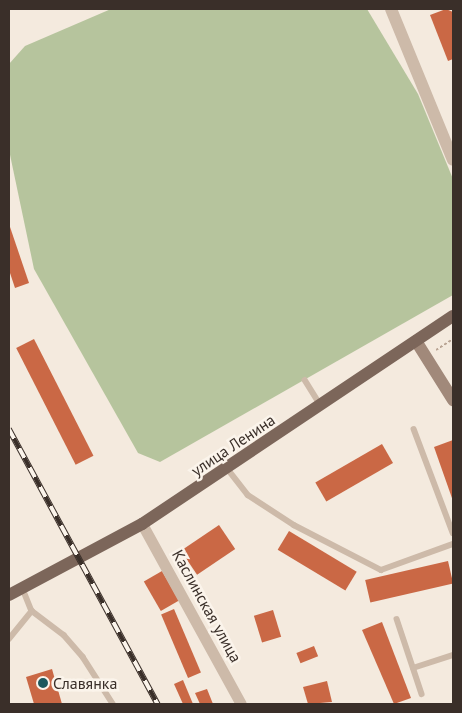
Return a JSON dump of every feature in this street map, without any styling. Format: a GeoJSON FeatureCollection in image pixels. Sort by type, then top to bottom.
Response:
{"type":"FeatureCollection","features":[{"type":"Feature","properties":{"kind":"main road","name":"улица Ленина"},"geometry":{"type":"LineString","coordinates":[[9,595],[142,524],[453,316]]}},
{"type":"Feature","properties":{"kind":"main road"},"geometry":{"type":"LineString","coordinates":[[416,341],[453,400]]}},
{"type":"Feature","properties":{"kind":"street"},"geometry":{"type":"LineString","coordinates":[[391,9],[452,156]]}},
{"type":"Feature","properties":{"kind":"street","name":"Каслинская улица"},"geometry":{"type":"LineString","coordinates":[[142,524],[241,704]]}},
{"type":"Feature","properties":{"kind":"lane"},"geometry":{"type":"LineString","coordinates":[[305,380],[321,406]]}},
{"type":"Feature","properties":{"kind":"lane"},"geometry":{"type":"LineString","coordinates":[[414,429],[453,533]]}},
{"type":"Feature","properties":{"kind":"lane"},"geometry":{"type":"LineString","coordinates":[[227,468],[256,500],[381,570],[453,544]]}},
{"type":"Feature","properties":{"kind":"lane"},"geometry":{"type":"LineString","coordinates":[[23,589],[32,611],[83,657],[113,704]]}},
{"type":"Feature","properties":{"kind":"lane"},"geometry":{"type":"LineString","coordinates":[[9,639],[32,611]]}},
{"type":"Feature","properties":{"kind":"lane"},"geometry":{"type":"LineString","coordinates":[[397,619],[422,694]]}},
{"type":"Feature","properties":{"kind":"lane"},"geometry":{"type":"LineString","coordinates":[[413,668],[453,655]]}},
{"type":"Feature","properties":{"kind":"path"},"geometry":{"type":"LineString","coordinates":[[426,356],[453,339]]}},
{"type":"Feature","properties":{"kind":"green space"},"geometry":{"type":"Polygon","coordinates":[[[111,9],[367,9],[418,94],[453,179],[453,295],[160,462],[138,453],[34,269],[9,150],[9,64],[25,46],[111,9]]]}},
{"type":"Feature","properties":{"kind":"building"},"geometry":{"type":"Polygon","coordinates":[[[446,9],[453,12],[453,59],[448,61],[430,15],[446,9]]]}},
{"type":"Feature","properties":{"kind":"building"},"geometry":{"type":"Polygon","coordinates":[[[9,224],[29,283],[15,288],[9,270],[9,224]]]}},
{"type":"Feature","properties":{"kind":"building"},"geometry":{"type":"Polygon","coordinates":[[[34,339],[93,456],[76,465],[16,348],[34,339]]]}},
{"type":"Feature","properties":{"kind":"building"},"geometry":{"type":"Polygon","coordinates":[[[453,440],[453,501],[434,447],[453,440]]]}},
{"type":"Feature","properties":{"kind":"building"},"geometry":{"type":"Polygon","coordinates":[[[382,444],[393,463],[326,502],[315,482],[382,444]]]}},
{"type":"Feature","properties":{"kind":"building"},"geometry":{"type":"Polygon","coordinates":[[[219,525],[235,549],[197,575],[181,551],[219,525]]]}},
{"type":"Feature","properties":{"kind":"building"},"geometry":{"type":"Polygon","coordinates":[[[289,531],[357,572],[345,591],[278,550],[289,531]]]}},
{"type":"Feature","properties":{"kind":"building"},"geometry":{"type":"Polygon","coordinates":[[[448,561],[453,583],[370,603],[365,580],[448,561]]]}},
{"type":"Feature","properties":{"kind":"building"},"geometry":{"type":"Polygon","coordinates":[[[162,571],[179,600],[161,611],[144,582],[162,571]]]}},
{"type":"Feature","properties":{"kind":"building"},"geometry":{"type":"Polygon","coordinates":[[[174,609],[201,673],[188,678],[161,614],[174,609]]]}},
{"type":"Feature","properties":{"kind":"building"},"geometry":{"type":"Polygon","coordinates":[[[273,610],[281,637],[262,643],[254,616],[273,610]]]}},
{"type":"Feature","properties":{"kind":"building"},"geometry":{"type":"Polygon","coordinates":[[[382,622],[411,698],[394,704],[362,630],[382,622]]]}},
{"type":"Feature","properties":{"kind":"building"},"geometry":{"type":"Polygon","coordinates":[[[314,646],[318,656],[301,663],[296,653],[314,646]]]}},
{"type":"Feature","properties":{"kind":"building"},"geometry":{"type":"Polygon","coordinates":[[[52,669],[62,704],[34,704],[26,677],[52,669]]]}},
{"type":"Feature","properties":{"kind":"building"},"geometry":{"type":"Polygon","coordinates":[[[183,680],[193,704],[183,704],[174,684],[183,680]]]}},
{"type":"Feature","properties":{"kind":"building"},"geometry":{"type":"Polygon","coordinates":[[[327,681],[332,702],[308,704],[303,687],[327,681]]]}},
{"type":"Feature","properties":{"kind":"building"},"geometry":{"type":"Polygon","coordinates":[[[207,689],[213,704],[200,704],[195,693],[207,689]]]}},
{"type":"Feature","properties":{"kind":"railway"},"geometry":{"type":"LineString","coordinates":[[9,429],[158,704]]}},
{"type":"Feature","properties":{"kind":"place","name":"Славянка"},"geometry":{"type":"Point","coordinates":[43,683]}}]}
